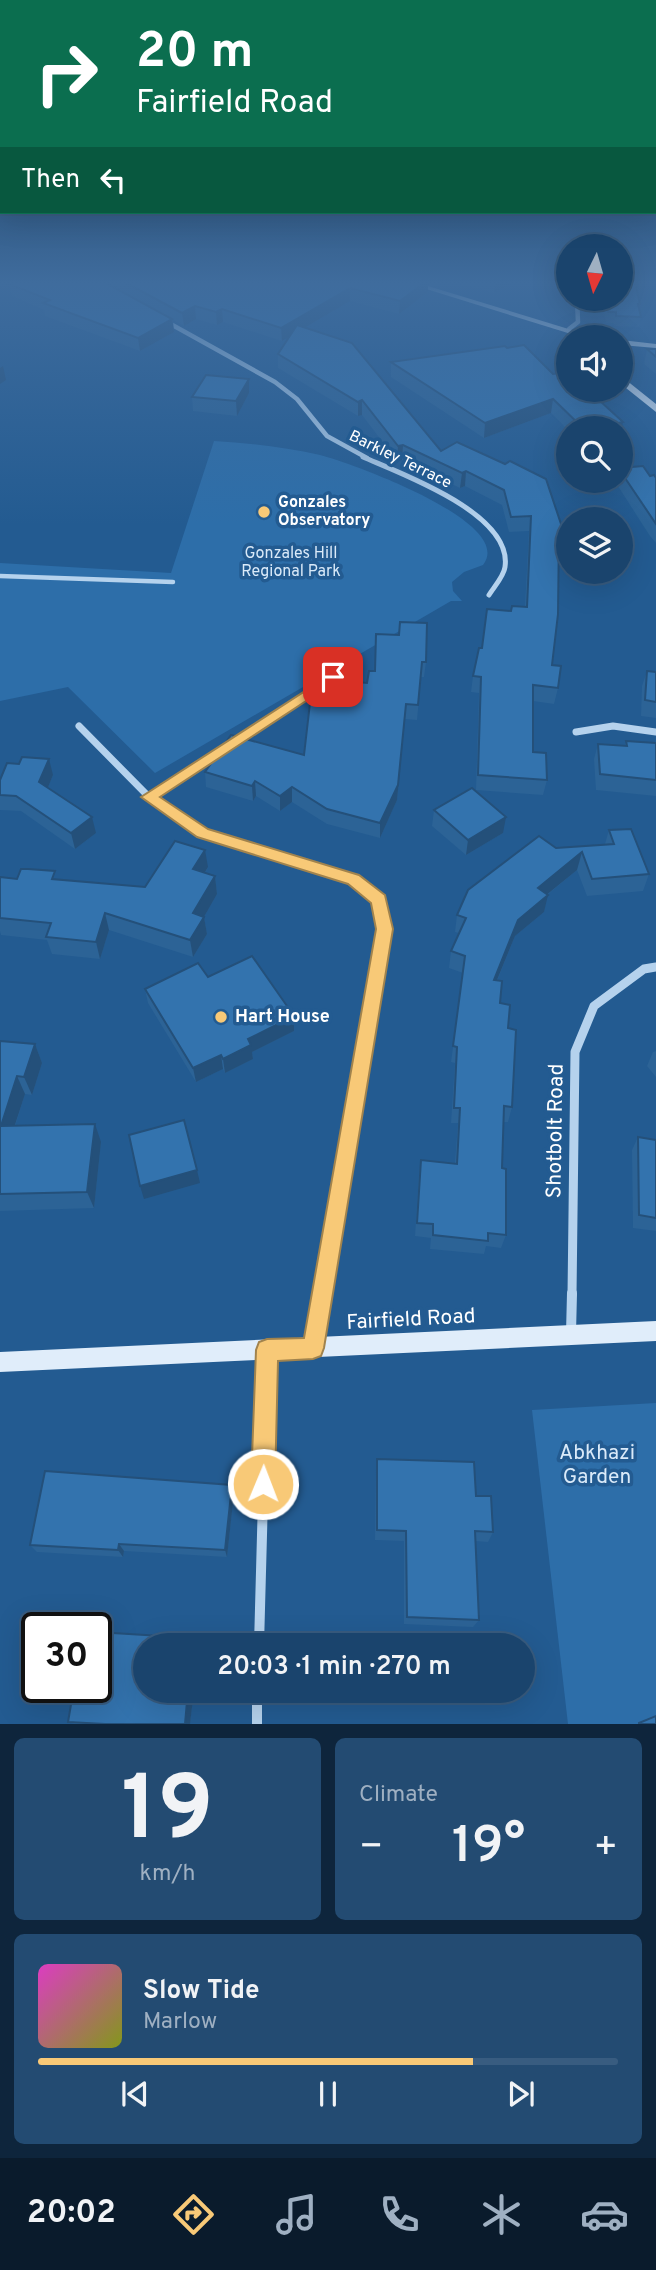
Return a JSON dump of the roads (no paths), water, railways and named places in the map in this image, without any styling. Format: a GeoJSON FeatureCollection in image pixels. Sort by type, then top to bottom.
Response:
{"type":"FeatureCollection","features":[{"type":"Feature","properties":{"kind":"street","name":"Barkley Terrace"},"geometry":{"type":"LineString","coordinates":[[241,363],[275,382],[297,399],[327,436],[346,449],[423,484],[486,521],[503,543],[505,568],[489,596]]}},
{"type":"Feature","properties":{"kind":"street"},"geometry":{"type":"LineString","coordinates":[[633,389],[656,409]]}},
{"type":"Feature","properties":{"kind":"street"},"geometry":{"type":"LineString","coordinates":[[149,797],[333,677]]}},
{"type":"Feature","properties":{"kind":"street"},"geometry":{"type":"LineString","coordinates":[[79,726],[149,797],[203,833],[354,880],[379,900],[384,929],[313,1348]]}},
{"type":"Feature","properties":{"kind":"street"},"geometry":{"type":"LineString","coordinates":[[576,732],[612,726],[656,732]]}},
{"type":"Feature","properties":{"kind":"street","name":"Shotbolt Road"},"geometry":{"type":"LineString","coordinates":[[571,1335],[575,1052],[594,1006],[644,969],[656,967]]}},
{"type":"Feature","properties":{"kind":"street","name":"Fairfield Road"},"geometry":{"type":"LineString","coordinates":[[0,1362],[656,1331]]}},
{"type":"Feature","properties":{"kind":"street"},"geometry":{"type":"LineString","coordinates":[[259,1633],[267,1350]]}},
{"type":"Feature","properties":{"kind":"street"},"geometry":{"type":"LineString","coordinates":[[257,1703],[257,1724]]}},
{"type":"Feature","properties":{"kind":"lane"},"geometry":{"type":"LineString","coordinates":[[0,576],[173,582]]}},
{"type":"Feature","properties":{"kind":"place","name":"Gonzales Observatory"},"geometry":{"type":"Point","coordinates":[264,512]}},
{"type":"Feature","properties":{"kind":"place","name":"Hart House"},"geometry":{"type":"Point","coordinates":[221,1017]}},
{"type":"Feature","properties":{"kind":"park label","name":"Gonzales Hill Regional Park"},"geometry":{"type":"Point","coordinates":[291,563]}},
{"type":"Feature","properties":{"kind":"park label","name":"Abkhazi Garden"},"geometry":{"type":"Point","coordinates":[597,1465]}}]}
